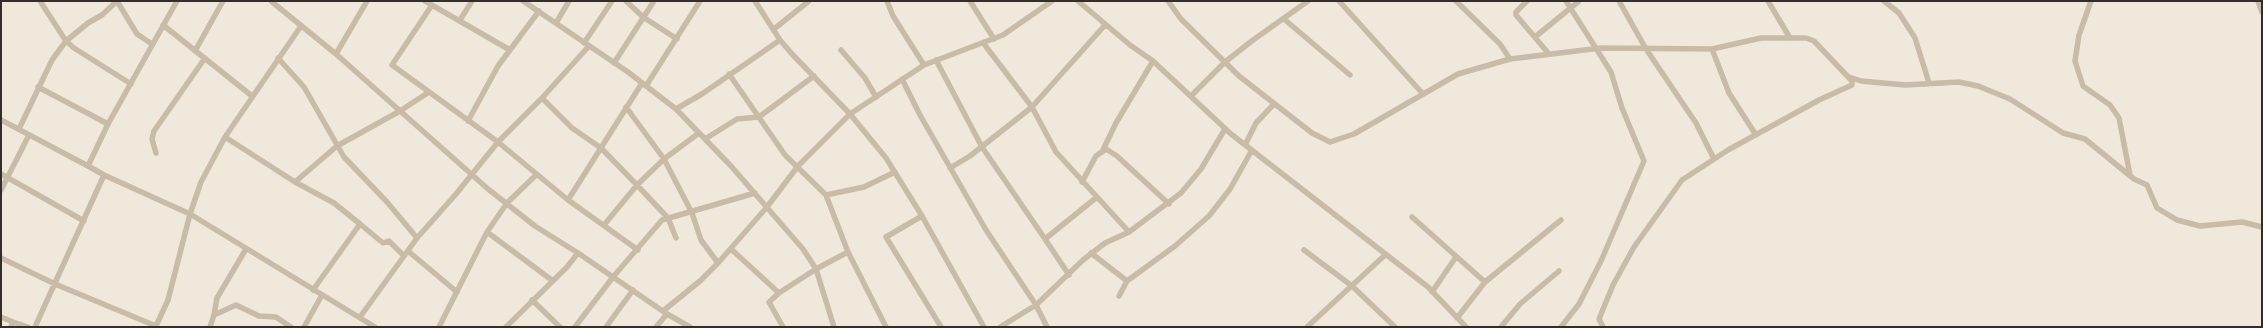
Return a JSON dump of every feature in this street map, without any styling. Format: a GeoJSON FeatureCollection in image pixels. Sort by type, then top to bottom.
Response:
{"type":"FeatureCollection","features":[{"type":"Feature","properties":{"kind":"street"},"geometry":{"type":"LineString","coordinates":[[40,1],[66,41],[83,55],[131,84]]}},
{"type":"Feature","properties":{"kind":"street"},"geometry":{"type":"LineString","coordinates":[[19,129],[52,60],[66,41],[88,23],[102,15],[117,1],[137,34],[152,44]]}},
{"type":"Feature","properties":{"kind":"street"},"geometry":{"type":"LineString","coordinates":[[88,166],[108,124],[177,1]]}},
{"type":"Feature","properties":{"kind":"street"},"geometry":{"type":"LineString","coordinates":[[271,1],[336,54],[472,174],[535,226],[578,253],[665,313],[690,327]]}},
{"type":"Feature","properties":{"kind":"street"},"geometry":{"type":"LineString","coordinates":[[425,1],[510,50]]}},
{"type":"Feature","properties":{"kind":"street"},"geometry":{"type":"LineString","coordinates":[[460,20],[472,1]]}},
{"type":"Feature","properties":{"kind":"street"},"geometry":{"type":"LineString","coordinates":[[523,1],[587,44],[676,108],[767,206],[803,249],[816,269],[834,327]]}},
{"type":"Feature","properties":{"kind":"street"},"geometry":{"type":"LineString","coordinates":[[556,23],[569,1]]}},
{"type":"Feature","properties":{"kind":"street"},"geometry":{"type":"LineString","coordinates":[[360,317],[417,238],[498,142],[542,98],[587,44],[612,1]]}},
{"type":"Feature","properties":{"kind":"street"},"geometry":{"type":"LineString","coordinates":[[626,1],[643,17],[677,39]]}},
{"type":"Feature","properties":{"kind":"street"},"geometry":{"type":"LineString","coordinates":[[614,63],[654,1]]}},
{"type":"Feature","properties":{"kind":"street"},"geometry":{"type":"LineString","coordinates":[[568,200],[626,107],[677,39],[700,1]]}},
{"type":"Feature","properties":{"kind":"street"},"geometry":{"type":"LineString","coordinates":[[755,1],[780,40],[850,114],[886,158],[922,216],[984,327]]}},
{"type":"Feature","properties":{"kind":"street"},"geometry":{"type":"LineString","coordinates":[[774,29],[809,1]]}},
{"type":"Feature","properties":{"kind":"street"},"geometry":{"type":"LineString","coordinates":[[888,1],[893,16],[924,65]]}},
{"type":"Feature","properties":{"kind":"street"},"geometry":{"type":"LineString","coordinates":[[970,1],[994,39]]}},
{"type":"Feature","properties":{"kind":"street"},"geometry":{"type":"LineString","coordinates":[[656,327],[665,313],[700,281],[731,249],[798,166],[850,114],[924,65],[984,44],[994,39],[1012,29],[1052,1]]}},
{"type":"Feature","properties":{"kind":"street"},"geometry":{"type":"LineString","coordinates":[[1078,1],[1105,25],[1153,61],[1245,145],[1432,292],[1466,327]]}},
{"type":"Feature","properties":{"kind":"street"},"geometry":{"type":"LineString","coordinates":[[1168,1],[1181,19],[1225,62],[1274,104],[1312,133],[1330,142],[1354,134],[1458,74],[1510,59],[1598,48],[1712,49],[1758,39],[1810,39],[1852,81],[1852,85],[1818,100],[1756,135],[1714,159],[1678,184],[1634,247],[1613,285],[1599,319],[1603,327]]}},
{"type":"Feature","properties":{"kind":"street"},"geometry":{"type":"LineString","coordinates":[[1192,96],[1225,62],[1308,1]]}},
{"type":"Feature","properties":{"kind":"street"},"geometry":{"type":"LineString","coordinates":[[1339,1],[1423,94]]}},
{"type":"Feature","properties":{"kind":"street"},"geometry":{"type":"LineString","coordinates":[[1456,1],[1500,44],[1510,59]]}},
{"type":"Feature","properties":{"kind":"street"},"geometry":{"type":"LineString","coordinates":[[1527,1],[1515,13],[1549,54]]}},
{"type":"Feature","properties":{"kind":"street"},"geometry":{"type":"LineString","coordinates":[[1561,327],[1579,304],[1601,261],[1644,161],[1622,108],[1611,72],[1598,48],[1566,1]]}},
{"type":"Feature","properties":{"kind":"street"},"geometry":{"type":"LineString","coordinates":[[1535,37],[1572,9],[1580,1]]}},
{"type":"Feature","properties":{"kind":"street"},"geometry":{"type":"LineString","coordinates":[[1619,1],[1646,49],[1696,123],[1714,159]]}},
{"type":"Feature","properties":{"kind":"street"},"geometry":{"type":"LineString","coordinates":[[1768,1],[1790,38]]}},
{"type":"Feature","properties":{"kind":"street"},"geometry":{"type":"LineString","coordinates":[[1884,1],[1899,13],[1915,38],[1929,83]]}},
{"type":"Feature","properties":{"kind":"street"},"geometry":{"type":"LineString","coordinates":[[2091,1],[2079,35],[2075,61],[2083,86],[2110,105],[2120,118],[2130,175]]}},
{"type":"Feature","properties":{"kind":"street"},"geometry":{"type":"LineString","coordinates":[[2258,1],[2262,12]]}},
{"type":"Feature","properties":{"kind":"street"},"geometry":{"type":"LineString","coordinates":[[195,51],[220,2]]}},
{"type":"Feature","properties":{"kind":"street"},"geometry":{"type":"LineString","coordinates":[[336,54],[365,2]]}},
{"type":"Feature","properties":{"kind":"street"},"geometry":{"type":"LineString","coordinates":[[432,5],[392,65],[498,142],[568,200],[638,250]]}},
{"type":"Feature","properties":{"kind":"street"},"geometry":{"type":"LineString","coordinates":[[468,121],[498,66],[539,11]]}},
{"type":"Feature","properties":{"kind":"street"},"geometry":{"type":"LineString","coordinates":[[1284,19],[1350,75]]}},
{"type":"Feature","properties":{"kind":"street"},"geometry":{"type":"LineString","coordinates":[[163,25],[252,96]]}},
{"type":"Feature","properties":{"kind":"street"},"geometry":{"type":"LineString","coordinates":[[950,168],[982,147],[1032,107],[1105,25]]}},
{"type":"Feature","properties":{"kind":"street"},"geometry":{"type":"LineString","coordinates":[[1,258],[55,284],[157,326],[168,300],[176,275],[190,214],[201,182],[225,138],[252,96],[301,26]]}},
{"type":"Feature","properties":{"kind":"street"},"geometry":{"type":"LineString","coordinates":[[676,108],[702,94],[780,40]]}},
{"type":"Feature","properties":{"kind":"street"},"geometry":{"type":"LineString","coordinates":[[984,44],[1032,107],[1056,152],[1129,232]]}},
{"type":"Feature","properties":{"kind":"street"},"geometry":{"type":"LineString","coordinates":[[1712,49],[1729,93],[1756,135]]}},
{"type":"Feature","properties":{"kind":"street"},"geometry":{"type":"LineString","coordinates":[[840,50],[865,78],[876,97]]}},
{"type":"Feature","properties":{"kind":"street"},"geometry":{"type":"LineString","coordinates":[[156,152],[152,139],[154,130],[205,58]]}},
{"type":"Feature","properties":{"kind":"street"},"geometry":{"type":"LineString","coordinates":[[278,58],[304,87],[344,157],[387,202],[417,238]]}},
{"type":"Feature","properties":{"kind":"street"},"geometry":{"type":"LineString","coordinates":[[936,60],[982,147],[1069,275]]}},
{"type":"Feature","properties":{"kind":"street"},"geometry":{"type":"LineString","coordinates":[[1082,182],[1096,156],[1103,150],[1116,122],[1153,61]]}},
{"type":"Feature","properties":{"kind":"street"},"geometry":{"type":"LineString","coordinates":[[729,74],[785,155],[798,166],[826,195],[848,252],[886,327]]}},
{"type":"Feature","properties":{"kind":"street"},"geometry":{"type":"LineString","coordinates":[[705,139],[737,119],[759,117],[814,76]]}},
{"type":"Feature","properties":{"kind":"street"},"geometry":{"type":"LineString","coordinates":[[1848,77],[1861,81],[1905,85],[1929,83],[1966,83],[2010,99],[2063,133],[2085,139],[2130,175],[2147,185],[2157,208],[2177,220],[2200,226],[2242,222],[2262,227]]}},
{"type":"Feature","properties":{"kind":"street"},"geometry":{"type":"LineString","coordinates":[[902,79],[950,168],[986,230],[1036,305],[1047,327]]}},
{"type":"Feature","properties":{"kind":"street"},"geometry":{"type":"LineString","coordinates":[[38,87],[108,124]]}},
{"type":"Feature","properties":{"kind":"street"},"geometry":{"type":"LineString","coordinates":[[295,182],[337,146],[400,111],[429,92]]}},
{"type":"Feature","properties":{"kind":"street"},"geometry":{"type":"LineString","coordinates":[[542,98],[572,128],[601,148],[637,185],[668,218],[676,238]]}},
{"type":"Feature","properties":{"kind":"street"},"geometry":{"type":"LineString","coordinates":[[1245,145],[1256,123],[1274,104]]}},
{"type":"Feature","properties":{"kind":"street"},"geometry":{"type":"LineString","coordinates":[[626,107],[664,160],[692,213],[701,240],[718,263]]}},
{"type":"Feature","properties":{"kind":"street"},"geometry":{"type":"LineString","coordinates":[[1,120],[104,175],[190,214],[375,327]]}},
{"type":"Feature","properties":{"kind":"street"},"geometry":{"type":"LineString","coordinates":[[1000,327],[1036,305],[1091,253],[1105,243],[1129,232],[1169,204],[1181,193],[1201,169],[1226,129]]}},
{"type":"Feature","properties":{"kind":"street"},"geometry":{"type":"LineString","coordinates":[[604,225],[637,185],[664,160],[699,133]]}},
{"type":"Feature","properties":{"kind":"street"},"geometry":{"type":"LineString","coordinates":[[1,190],[29,135]]}},
{"type":"Feature","properties":{"kind":"street"},"geometry":{"type":"LineString","coordinates":[[225,138],[295,182],[334,203],[383,243],[389,241],[404,256]]}},
{"type":"Feature","properties":{"kind":"street"},"geometry":{"type":"LineString","coordinates":[[1103,150],[1110,150],[1169,204]]}},
{"type":"Feature","properties":{"kind":"street"},"geometry":{"type":"LineString","coordinates":[[1119,296],[1127,281],[1170,249],[1209,216],[1230,189],[1252,150]]}},
{"type":"Feature","properties":{"kind":"street"},"geometry":{"type":"LineString","coordinates":[[826,195],[864,187],[895,172]]}},
{"type":"Feature","properties":{"kind":"street"},"geometry":{"type":"LineString","coordinates":[[1,174],[84,221]]}},
{"type":"Feature","properties":{"kind":"street"},"geometry":{"type":"LineString","coordinates":[[35,327],[104,175]]}},
{"type":"Feature","properties":{"kind":"street"},"geometry":{"type":"LineString","coordinates":[[439,327],[487,232],[507,204],[536,175]]}},
{"type":"Feature","properties":{"kind":"street"},"geometry":{"type":"LineString","coordinates":[[575,327],[613,277],[638,250],[652,230],[662,220],[692,213],[755,193]]}},
{"type":"Feature","properties":{"kind":"street"},"geometry":{"type":"LineString","coordinates":[[1045,239],[1097,197]]}},
{"type":"Feature","properties":{"kind":"street"},"geometry":{"type":"LineString","coordinates":[[922,216],[886,237],[941,327]]}},
{"type":"Feature","properties":{"kind":"street"},"geometry":{"type":"LineString","coordinates":[[1412,218],[1485,282]]}},
{"type":"Feature","properties":{"kind":"street"},"geometry":{"type":"LineString","coordinates":[[1457,318],[1485,282],[1561,220]]}},
{"type":"Feature","properties":{"kind":"street"},"geometry":{"type":"LineString","coordinates":[[313,290],[360,224]]}},
{"type":"Feature","properties":{"kind":"street"},"geometry":{"type":"LineString","coordinates":[[487,232],[553,281]]}},
{"type":"Feature","properties":{"kind":"street"},"geometry":{"type":"LineString","coordinates":[[210,327],[217,298],[246,249]]}},
{"type":"Feature","properties":{"kind":"street"},"geometry":{"type":"LineString","coordinates":[[731,249],[779,293]]}},
{"type":"Feature","properties":{"kind":"street"},"geometry":{"type":"LineString","coordinates":[[1304,250],[1352,286],[1395,327]]}},
{"type":"Feature","properties":{"kind":"street"},"geometry":{"type":"LineString","coordinates":[[408,251],[457,292]]}},
{"type":"Feature","properties":{"kind":"street"},"geometry":{"type":"LineString","coordinates":[[783,327],[769,302],[779,293],[816,269],[848,252]]}},
{"type":"Feature","properties":{"kind":"street"},"geometry":{"type":"LineString","coordinates":[[506,327],[553,281],[578,253]]}},
{"type":"Feature","properties":{"kind":"street"},"geometry":{"type":"LineString","coordinates":[[1091,253],[1127,281]]}},
{"type":"Feature","properties":{"kind":"street"},"geometry":{"type":"LineString","coordinates":[[1306,327],[1385,255]]}},
{"type":"Feature","properties":{"kind":"street"},"geometry":{"type":"LineString","coordinates":[[1432,292],[1456,258]]}},
{"type":"Feature","properties":{"kind":"street"},"geometry":{"type":"LineString","coordinates":[[1501,327],[1520,304],[1559,271]]}},
{"type":"Feature","properties":{"kind":"street"},"geometry":{"type":"LineString","coordinates":[[606,327],[633,290]]}},
{"type":"Feature","properties":{"kind":"street"},"geometry":{"type":"LineString","coordinates":[[304,327],[322,295]]}},
{"type":"Feature","properties":{"kind":"street"},"geometry":{"type":"LineString","coordinates":[[532,300],[560,327]]}},
{"type":"Feature","properties":{"kind":"street"},"geometry":{"type":"LineString","coordinates":[[214,315],[236,305],[259,316],[276,317],[291,327]]}},
{"type":"Feature","properties":{"kind":"street"},"geometry":{"type":"LineString","coordinates":[[1,316],[12,325],[28,327]]}}]}
